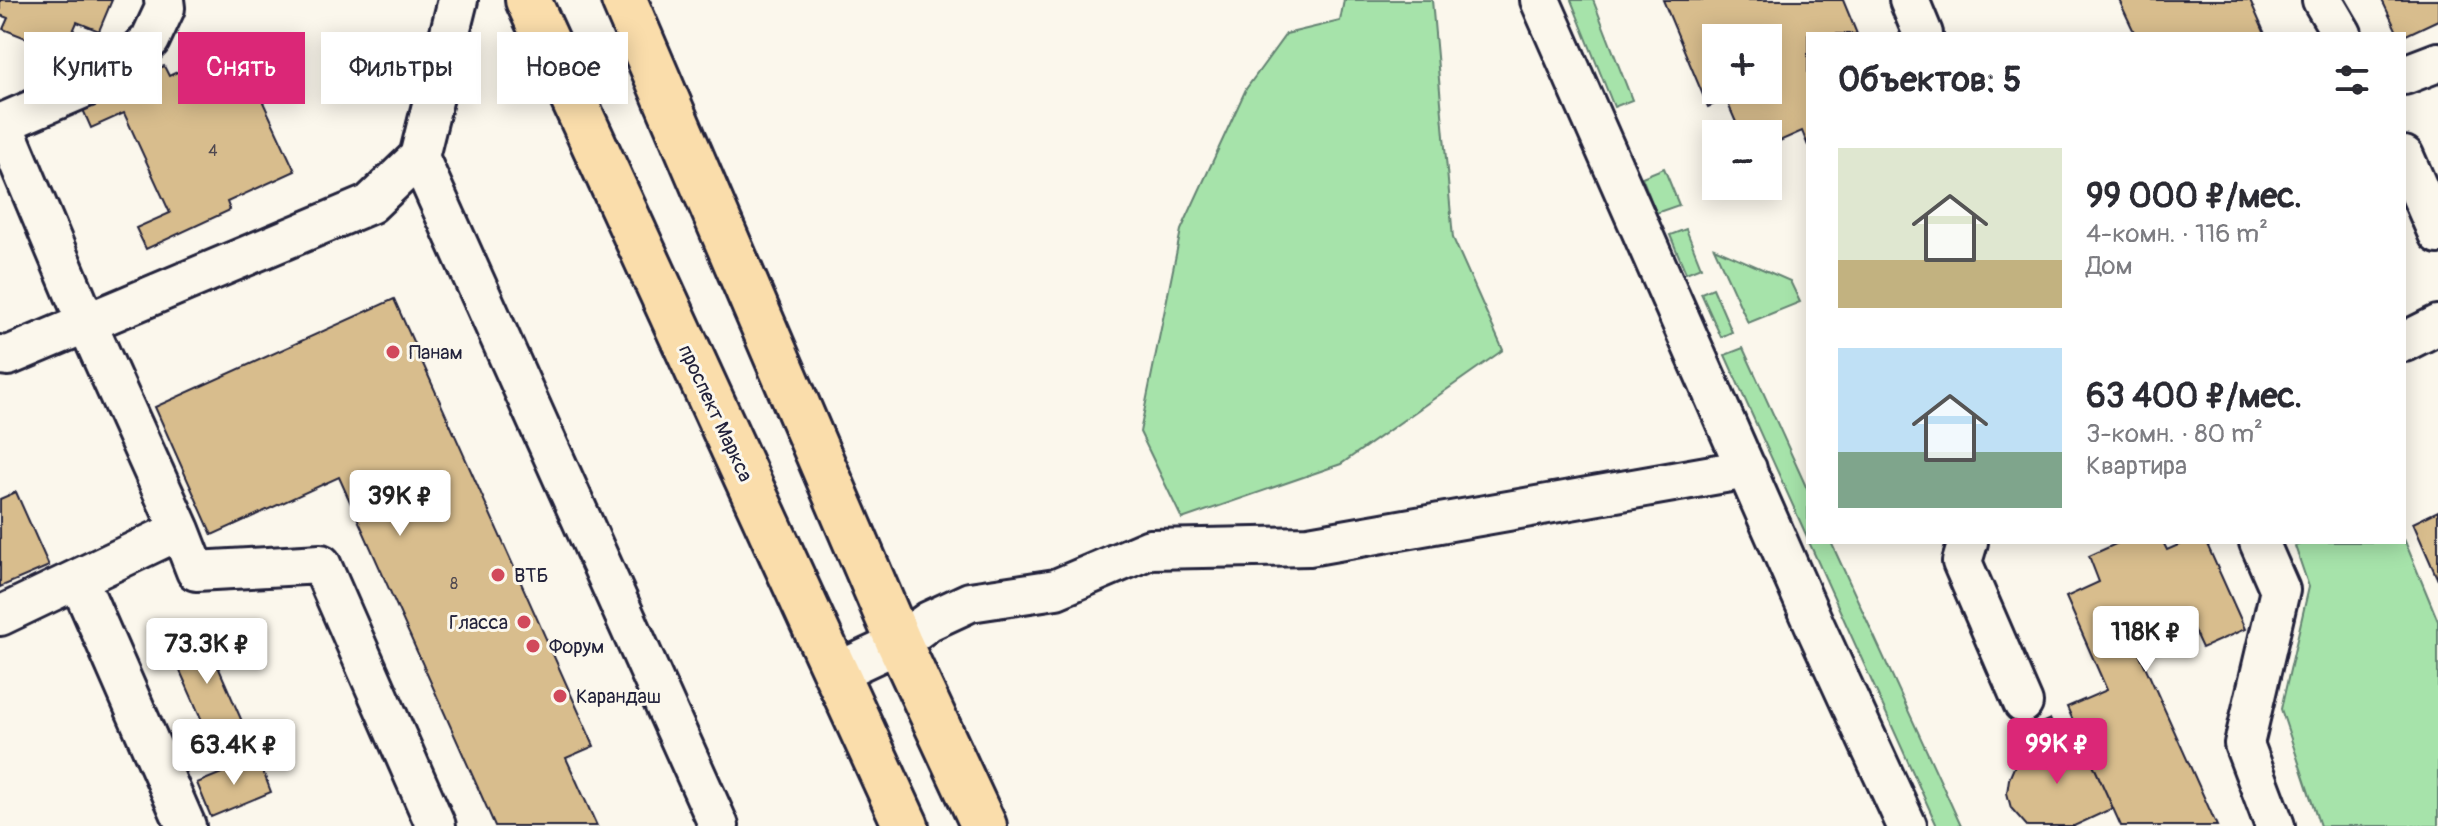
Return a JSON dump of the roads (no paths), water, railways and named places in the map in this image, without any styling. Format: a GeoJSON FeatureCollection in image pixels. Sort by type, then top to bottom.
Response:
{"type":"FeatureCollection","features":[{"type":"Feature","properties":{"kind":"main road","name":"проспект Маркса"},"geometry":{"type":"LineString","coordinates":[[528,0],[906,826]]}},
{"type":"Feature","properties":{"kind":"main road"},"geometry":{"type":"LineString","coordinates":[[624,0],[899,643],[984,826]]}},
{"type":"Feature","properties":{"kind":"lane"},"geometry":{"type":"LineString","coordinates":[[164,0],[165,8],[150,40],[114,75],[10,113],[87,324],[196,571],[321,564],[436,826]]}},
{"type":"Feature","properties":{"kind":"lane"},"geometry":{"type":"LineString","coordinates":[[0,355],[8,356],[87,324],[370,204],[419,157],[458,0]]}},
{"type":"Feature","properties":{"kind":"lane"},"geometry":{"type":"LineString","coordinates":[[1540,0],[1907,826]]}},
{"type":"Feature","properties":{"kind":"lane"},"geometry":{"type":"LineString","coordinates":[[1909,0],[1922,32]]}},
{"type":"Feature","properties":{"kind":"lane"},"geometry":{"type":"LineString","coordinates":[[2322,0],[2341,32]]}},
{"type":"Feature","properties":{"kind":"lane"},"geometry":{"type":"LineString","coordinates":[[2406,74],[2438,62]]}},
{"type":"Feature","properties":{"kind":"lane"},"geometry":{"type":"LineString","coordinates":[[419,157],[719,826]]}},
{"type":"Feature","properties":{"kind":"lane"},"geometry":{"type":"LineString","coordinates":[[2406,161],[2438,234]]}},
{"type":"Feature","properties":{"kind":"lane"},"geometry":{"type":"LineString","coordinates":[[2406,341],[2438,325]]}},
{"type":"Feature","properties":{"kind":"lane"},"geometry":{"type":"LineString","coordinates":[[835,673],[899,643],[929,621],[970,602],[1056,589],[1150,549],[1309,546],[1747,469]]}},
{"type":"Feature","properties":{"kind":"lane"},"geometry":{"type":"LineString","coordinates":[[0,616],[79,581],[180,530]]}},
{"type":"Feature","properties":{"kind":"lane"},"geometry":{"type":"LineString","coordinates":[[1967,544],[1962,562],[2023,703]]}},
{"type":"Feature","properties":{"kind":"lane"},"geometry":{"type":"LineString","coordinates":[[2260,544],[2280,590],[2244,744],[2275,826]]}},
{"type":"Feature","properties":{"kind":"lane"},"geometry":{"type":"LineString","coordinates":[[79,581],[186,826]]}},
{"type":"Feature","properties":{"kind":"place","name":"Панам"},"geometry":{"type":"Point","coordinates":[393,352]}},
{"type":"Feature","properties":{"kind":"place","name":"ВТБ"},"geometry":{"type":"Point","coordinates":[498,575]}},
{"type":"Feature","properties":{"kind":"place","name":"Гласса"},"geometry":{"type":"Point","coordinates":[524,622]}},
{"type":"Feature","properties":{"kind":"place","name":"Форум"},"geometry":{"type":"Point","coordinates":[533,646]}},
{"type":"Feature","properties":{"kind":"place","name":"Карандаш"},"geometry":{"type":"Point","coordinates":[560,696]}}]}
